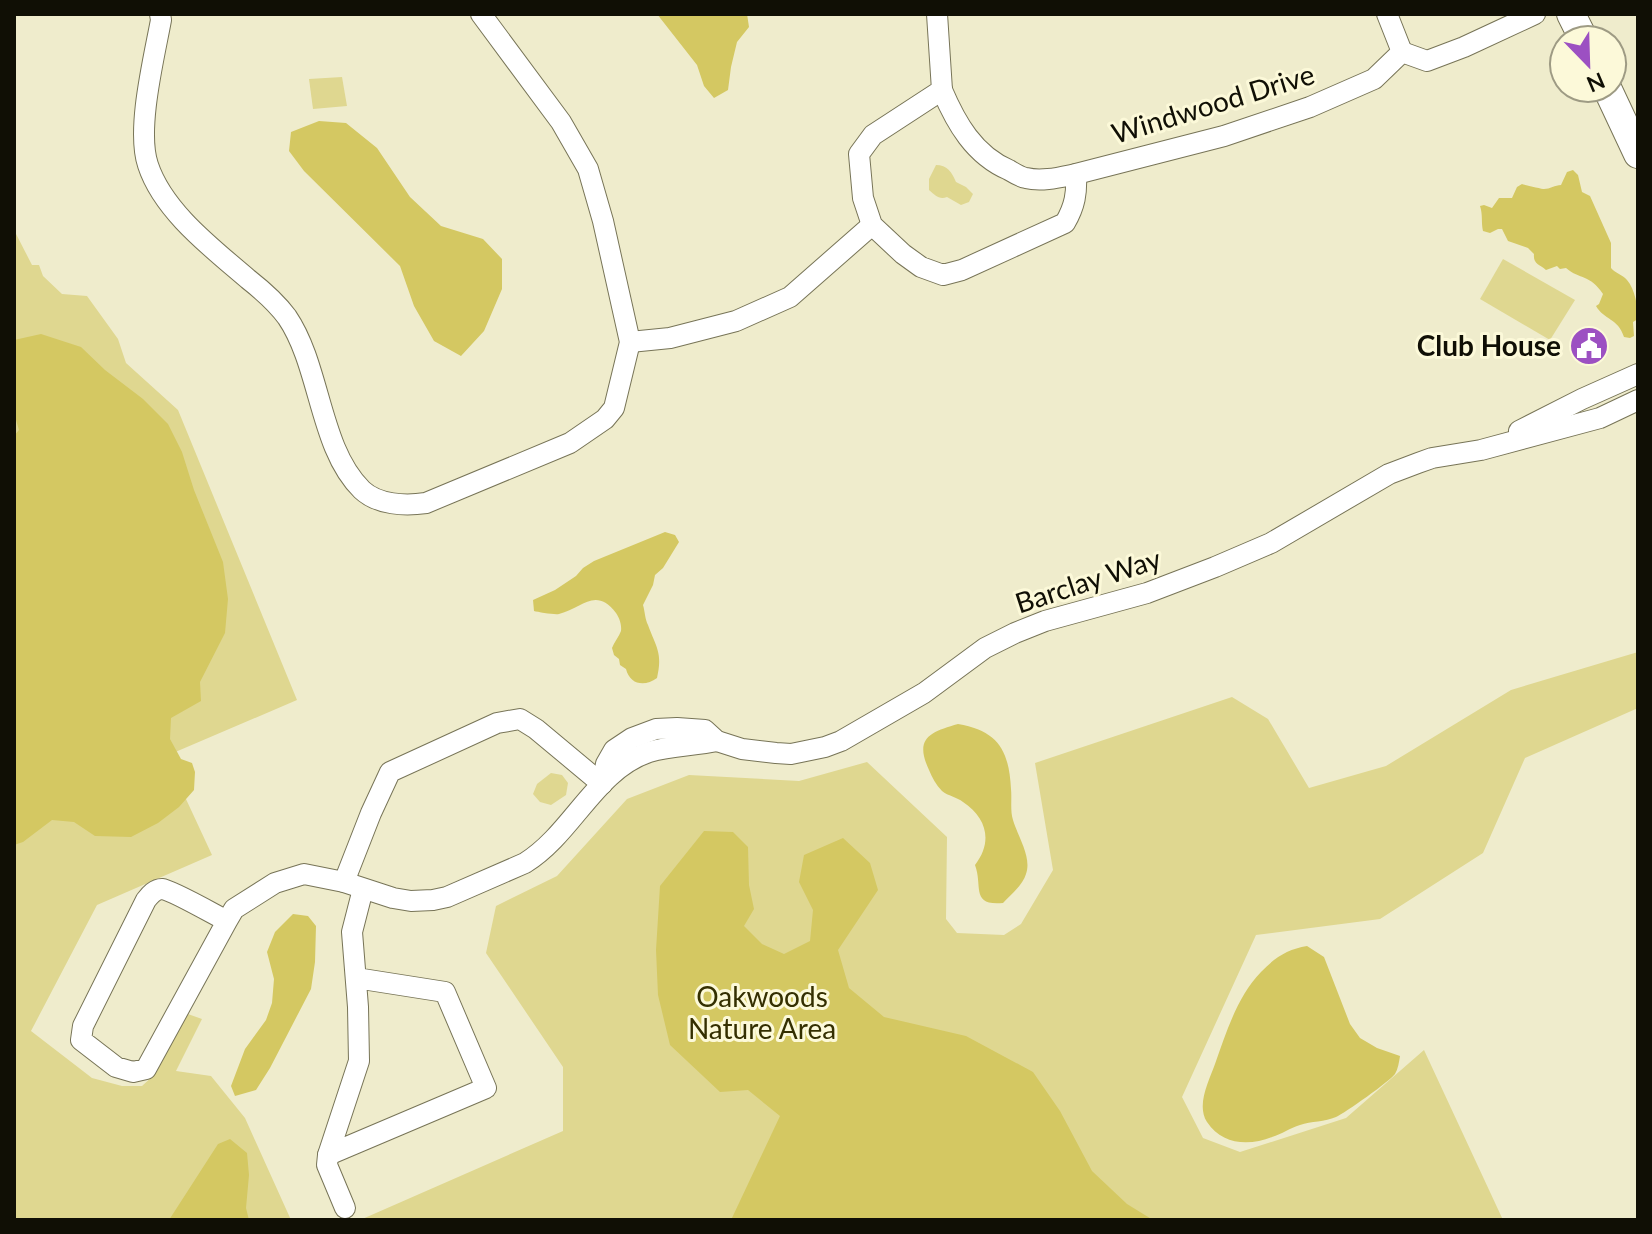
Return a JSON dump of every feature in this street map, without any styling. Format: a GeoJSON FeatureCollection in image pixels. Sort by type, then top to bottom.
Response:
{"type":"FeatureCollection","features":[{"type":"Feature","properties":{"kind":"main road"},"geometry":{"type":"LineString","coordinates":[[1615,104],[1638,154]]}},
{"type":"Feature","properties":{"kind":"street"},"geometry":{"type":"LineString","coordinates":[[160,14],[144,130],[147,162],[156,186],[204,241],[268,296],[287,318],[306,358],[334,444],[346,470],[364,492],[384,501],[407,505],[426,503],[570,443],[605,419],[614,408],[630,342],[588,169],[561,122],[481,14]]}},
{"type":"Feature","properties":{"kind":"street","name":"Windwood Drive"},"geometry":{"type":"LineString","coordinates":[[937,14],[942,90],[954,118],[967,137],[1001,167],[1026,178],[1076,174],[1224,136],[1310,107],[1374,79],[1402,52]]}},
{"type":"Feature","properties":{"kind":"street"},"geometry":{"type":"LineString","coordinates":[[1387,14],[1402,52],[1427,61],[1535,14]]}},
{"type":"Feature","properties":{"kind":"street"},"geometry":{"type":"LineString","coordinates":[[942,90],[873,135],[859,154],[863,198],[872,225],[921,267],[943,275],[962,270],[1065,223],[1077,193],[1076,174]]}},
{"type":"Feature","properties":{"kind":"street"},"geometry":{"type":"LineString","coordinates":[[630,342],[670,338],[736,321],[790,297],[872,225]]}},
{"type":"Feature","properties":{"kind":"street","name":"Barclay Way"},"geometry":{"type":"LineString","coordinates":[[1481,450],[1638,374]]}},
{"type":"Feature","properties":{"kind":"street","name":"Barclay Way"},"geometry":{"type":"LineString","coordinates":[[227,921],[162,889],[152,892],[83,1026],[81,1040],[116,1067],[133,1072],[146,1069],[234,909],[275,883],[304,874],[411,901],[447,897],[536,856],[618,768],[648,752],[717,741],[742,749],[791,754],[825,747],[841,741],[911,700],[985,648],[1015,633],[1045,621],[1147,593],[1215,567],[1271,543],[1389,474],[1432,458],[1481,450],[1600,418],[1638,400]]}},
{"type":"Feature","properties":{"kind":"street"},"geometry":{"type":"LineString","coordinates":[[345,1208],[327,1165],[359,1061],[352,932],[353,885],[371,813],[390,772],[497,723],[520,719],[602,784]]}},
{"type":"Feature","properties":{"kind":"street"},"geometry":{"type":"LineString","coordinates":[[328,1155],[486,1088],[445,992],[356,978]]}},
{"type":"Feature","properties":{"kind":"green space"},"geometry":{"type":"Polygon","coordinates":[[[342,77],[347,106],[313,109],[309,79],[342,77]]]}},
{"type":"Feature","properties":{"kind":"green space"},"geometry":{"type":"Polygon","coordinates":[[[936,165],[946,168],[956,182],[973,194],[969,202],[961,205],[929,190],[929,179],[936,165]]]}},
{"type":"Feature","properties":{"kind":"green space"},"geometry":{"type":"Polygon","coordinates":[[[14,230],[32,265],[39,265],[43,276],[62,294],[87,296],[118,339],[126,363],[178,410],[297,700],[166,756],[212,855],[97,905],[31,1031],[92,1078],[122,1086],[142,1086],[154,1075],[185,1013],[202,1019],[176,1071],[211,1076],[245,1118],[291,1220],[14,1220],[14,230]]]}},
{"type":"Feature","properties":{"kind":"green space"},"geometry":{"type":"Polygon","coordinates":[[[1503,259],[1575,300],[1550,340],[1480,299],[1503,259]]]}},
{"type":"Feature","properties":{"kind":"green space","name":"Oakwoods Nature Area"},"geometry":{"type":"Polygon","coordinates":[[[1638,652],[1638,708],[1525,758],[1483,853],[1380,919],[1256,935],[1182,1097],[1203,1138],[1240,1152],[1346,1118],[1424,1050],[1503,1220],[360,1220],[563,1131],[563,1067],[486,953],[496,906],[557,876],[627,799],[689,775],[799,781],[867,762],[947,837],[946,919],[957,933],[1004,935],[1021,924],[1053,870],[1035,763],[1232,697],[1268,719],[1309,788],[1386,766],[1511,690],[1638,652]]]}},
{"type":"Feature","properties":{"kind":"green space"},"geometry":{"type":"Polygon","coordinates":[[[551,773],[562,775],[568,783],[566,795],[551,805],[540,802],[533,794],[537,784],[551,773]]]}},
{"type":"Feature","properties":{"kind":"shaded area"},"geometry":{"type":"Polygon","coordinates":[[[657,14],[747,14],[749,27],[737,42],[728,90],[714,98],[704,86],[697,65],[657,14]]]}},
{"type":"Feature","properties":{"kind":"shaded area"},"geometry":{"type":"Polygon","coordinates":[[[319,121],[346,123],[377,148],[410,197],[441,226],[483,239],[502,259],[502,289],[484,331],[461,356],[434,341],[414,306],[400,266],[304,171],[289,151],[291,132],[319,121]]]}},
{"type":"Feature","properties":{"kind":"shaded area"},"geometry":{"type":"Polygon","coordinates":[[[1573,170],[1578,175],[1582,192],[1590,196],[1611,243],[1611,268],[1627,280],[1634,293],[1638,319],[1633,322],[1634,336],[1630,338],[1624,337],[1618,326],[1596,306],[1603,294],[1594,283],[1566,268],[1557,266],[1546,270],[1536,262],[1528,248],[1508,241],[1502,229],[1490,233],[1483,231],[1480,206],[1492,208],[1499,198],[1512,198],[1522,184],[1544,189],[1561,185],[1567,172],[1573,170]]]}},
{"type":"Feature","properties":{"kind":"shaded area"},"geometry":{"type":"Polygon","coordinates":[[[41,334],[81,347],[168,424],[182,452],[223,562],[228,599],[225,633],[200,682],[201,701],[171,718],[170,739],[181,759],[192,763],[194,790],[158,823],[131,837],[95,836],[74,822],[52,820],[23,842],[14,845],[14,436],[19,430],[14,413],[14,340],[41,334]]]}},
{"type":"Feature","properties":{"kind":"shaded area"},"geometry":{"type":"Polygon","coordinates":[[[665,532],[675,535],[679,542],[655,575],[643,605],[658,650],[659,669],[657,678],[648,683],[638,683],[614,655],[612,648],[621,626],[608,605],[595,600],[554,614],[534,611],[533,600],[555,590],[594,561],[665,532]]]}},
{"type":"Feature","properties":{"kind":"shaded area"},"geometry":{"type":"Polygon","coordinates":[[[958,724],[992,737],[1008,763],[1012,816],[1026,854],[1027,867],[1022,882],[1003,903],[986,901],[980,893],[975,865],[984,848],[985,831],[978,815],[961,800],[940,789],[925,759],[923,750],[927,738],[958,724]]]}},
{"type":"Feature","properties":{"kind":"shaded area"},"geometry":{"type":"Polygon","coordinates":[[[704,831],[733,832],[748,847],[749,885],[754,909],[744,926],[762,944],[784,954],[810,941],[813,910],[799,882],[804,855],[843,838],[870,863],[878,890],[838,950],[849,988],[884,1017],[966,1036],[1033,1072],[1060,1111],[1092,1171],[1127,1204],[1153,1220],[731,1220],[780,1116],[748,1090],[720,1092],[670,1045],[658,995],[656,950],[660,886],[704,831]]]}},
{"type":"Feature","properties":{"kind":"shaded area"},"geometry":{"type":"Polygon","coordinates":[[[293,914],[308,916],[316,926],[311,989],[256,1090],[235,1096],[231,1086],[245,1049],[266,1020],[272,1003],[274,979],[267,952],[275,932],[293,914]]]}},
{"type":"Feature","properties":{"kind":"shaded area"},"geometry":{"type":"Polygon","coordinates":[[[1307,946],[1324,957],[1350,1024],[1360,1038],[1400,1056],[1397,1070],[1377,1090],[1336,1117],[1300,1125],[1254,1142],[1228,1139],[1213,1130],[1207,1122],[1203,1101],[1228,1028],[1245,993],[1261,972],[1282,955],[1307,946]]]}},
{"type":"Feature","properties":{"kind":"shaded area"},"geometry":{"type":"Polygon","coordinates":[[[230,1139],[247,1153],[246,1208],[249,1220],[169,1220],[218,1144],[230,1139]]]}},
{"type":"Feature","properties":{"kind":"place","name":"Club House"},"geometry":{"type":"Point","coordinates":[1589,346]}}]}
